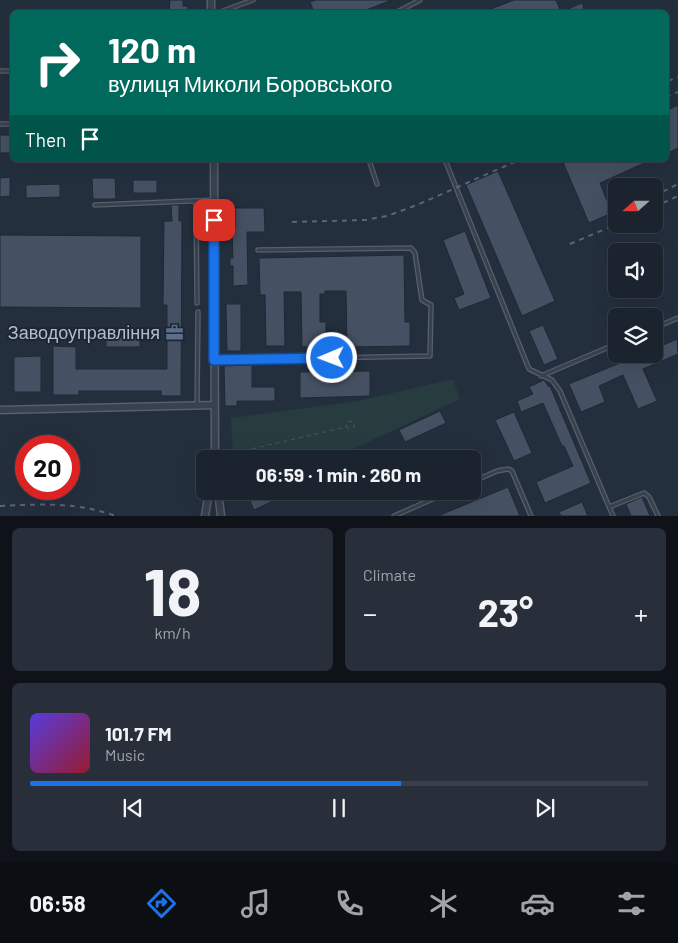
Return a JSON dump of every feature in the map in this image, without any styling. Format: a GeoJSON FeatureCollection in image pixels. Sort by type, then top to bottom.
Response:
{"type":"FeatureCollection","features":[{"type":"Feature","properties":{"kind":"street"},"geometry":{"type":"LineString","coordinates":[[214,162],[215,450]]}},
{"type":"Feature","properties":{"kind":"street"},"geometry":{"type":"LineString","coordinates":[[0,410],[215,405]]}},
{"type":"Feature","properties":{"kind":"street"},"geometry":{"type":"LineString","coordinates":[[205,516],[208,500]]}},
{"type":"Feature","properties":{"kind":"street"},"geometry":{"type":"LineString","coordinates":[[219,500],[221,516]]}},
{"type":"Feature","properties":{"kind":"lane"},"geometry":{"type":"LineString","coordinates":[[225,10],[252,0]]}},
{"type":"Feature","properties":{"kind":"lane"},"geometry":{"type":"LineString","coordinates":[[401,10],[420,0]]}},
{"type":"Feature","properties":{"kind":"lane"},"geometry":{"type":"LineString","coordinates":[[370,162],[377,184]]}},
{"type":"Feature","properties":{"kind":"lane"},"geometry":{"type":"LineString","coordinates":[[446,162],[529,369],[552,380],[560,391],[613,516]]}},
{"type":"Feature","properties":{"kind":"lane"},"geometry":{"type":"LineString","coordinates":[[95,205],[214,200]]}},
{"type":"Feature","properties":{"kind":"lane"},"geometry":{"type":"LineString","coordinates":[[196,201],[197,303]]}},
{"type":"Feature","properties":{"kind":"lane"},"geometry":{"type":"LineString","coordinates":[[214,360],[430,356],[431,305],[422,300],[415,253],[412,248],[258,250]]}},
{"type":"Feature","properties":{"kind":"lane"},"geometry":{"type":"LineString","coordinates":[[197,406],[198,312]]}},
{"type":"Feature","properties":{"kind":"lane"},"geometry":{"type":"LineString","coordinates":[[663,324],[678,318]]}},
{"type":"Feature","properties":{"kind":"lane"},"geometry":{"type":"LineString","coordinates":[[541,376],[608,347]]}},
{"type":"Feature","properties":{"kind":"lane"},"geometry":{"type":"LineString","coordinates":[[481,478],[497,471],[508,469],[512,472],[531,516]]}},
{"type":"Feature","properties":{"kind":"lane"},"geometry":{"type":"LineString","coordinates":[[609,506],[644,493],[649,496],[658,516]]}},
{"type":"Feature","properties":{"kind":"lane"},"geometry":{"type":"LineString","coordinates":[[394,516],[430,500]]}},
{"type":"Feature","properties":{"kind":"path"},"geometry":{"type":"LineString","coordinates":[[249,450],[346,427]]}},
{"type":"Feature","properties":{"kind":"green space"},"geometry":{"type":"Polygon","coordinates":[[[453,379],[460,399],[351,450],[233,450],[231,418],[358,401],[453,379]]]}},
{"type":"Feature","properties":{"kind":"building"},"geometry":{"type":"Polygon","coordinates":[[[170,0],[183,0],[183,6],[188,6],[188,10],[169,10],[170,0]]]}},
{"type":"Feature","properties":{"kind":"building"},"geometry":{"type":"Polygon","coordinates":[[[316,0],[392,0],[366,10],[313,10],[310,2],[316,0]]]}},
{"type":"Feature","properties":{"kind":"building"},"geometry":{"type":"Polygon","coordinates":[[[514,0],[556,0],[560,10],[488,10],[514,0]]]}},
{"type":"Feature","properties":{"kind":"building"},"geometry":{"type":"Polygon","coordinates":[[[582,3],[584,10],[566,10],[582,3]]]}},
{"type":"Feature","properties":{"kind":"building"},"geometry":{"type":"Polygon","coordinates":[[[678,105],[678,148],[669,152],[669,110],[678,105]]]}},
{"type":"Feature","properties":{"kind":"building"},"geometry":{"type":"Polygon","coordinates":[[[0,135],[10,135],[10,153],[0,153],[0,135]]]}},
{"type":"Feature","properties":{"kind":"building"},"geometry":{"type":"Polygon","coordinates":[[[563,162],[647,162],[600,183],[608,203],[608,215],[589,223],[563,162]]]}},
{"type":"Feature","properties":{"kind":"building"},"geometry":{"type":"Polygon","coordinates":[[[498,171],[555,301],[522,316],[466,185],[498,171]]]}},
{"type":"Feature","properties":{"kind":"building"},"geometry":{"type":"Polygon","coordinates":[[[10,177],[10,196],[0,197],[0,178],[10,177]]]}},
{"type":"Feature","properties":{"kind":"building"},"geometry":{"type":"Polygon","coordinates":[[[92,178],[115,178],[116,199],[93,199],[92,178]]]}},
{"type":"Feature","properties":{"kind":"building"},"geometry":{"type":"Polygon","coordinates":[[[133,180],[157,180],[157,193],[133,193],[133,180]]]}},
{"type":"Feature","properties":{"kind":"building"},"geometry":{"type":"Polygon","coordinates":[[[60,184],[60,197],[26,198],[26,185],[60,184]]]}},
{"type":"Feature","properties":{"kind":"building"},"geometry":{"type":"Polygon","coordinates":[[[171,205],[179,205],[179,221],[182,221],[181,396],[161,396],[161,391],[79,391],[79,395],[53,395],[53,346],[76,347],[76,369],[167,369],[167,305],[163,305],[164,221],[172,221],[171,205]]]}},
{"type":"Feature","properties":{"kind":"building"},"geometry":{"type":"Polygon","coordinates":[[[235,208],[264,208],[265,232],[247,232],[248,285],[233,286],[233,266],[230,266],[230,258],[233,258],[230,227],[235,227],[235,208]]]}},
{"type":"Feature","properties":{"kind":"building"},"geometry":{"type":"Polygon","coordinates":[[[465,231],[491,298],[459,310],[454,298],[464,294],[443,240],[465,231]]]}},
{"type":"Feature","properties":{"kind":"building"},"geometry":{"type":"Polygon","coordinates":[[[0,235],[141,236],[141,308],[0,307],[0,235]]]}},
{"type":"Feature","properties":{"kind":"building"},"geometry":{"type":"Polygon","coordinates":[[[404,255],[405,322],[410,322],[410,346],[347,347],[346,291],[325,291],[325,294],[320,294],[320,322],[326,322],[326,346],[302,347],[301,292],[284,292],[285,346],[266,346],[265,295],[260,295],[259,258],[404,255]]]}},
{"type":"Feature","properties":{"kind":"building"},"geometry":{"type":"Polygon","coordinates":[[[226,304],[241,304],[241,351],[227,351],[226,304]]]}},
{"type":"Feature","properties":{"kind":"building"},"geometry":{"type":"Polygon","coordinates":[[[543,325],[558,359],[544,365],[529,331],[543,325]]]}},
{"type":"Feature","properties":{"kind":"building"},"geometry":{"type":"Polygon","coordinates":[[[106,334],[140,334],[140,347],[106,347],[106,334]]]}},
{"type":"Feature","properties":{"kind":"building"},"geometry":{"type":"Polygon","coordinates":[[[677,339],[678,354],[663,360],[663,345],[677,339]]]}},
{"type":"Feature","properties":{"kind":"building"},"geometry":{"type":"Polygon","coordinates":[[[41,356],[41,392],[14,392],[14,357],[41,356]]]}},
{"type":"Feature","properties":{"kind":"building"},"geometry":{"type":"Polygon","coordinates":[[[620,363],[657,363],[643,369],[657,401],[638,409],[623,375],[599,386],[605,402],[581,412],[569,384],[620,363]]]}},
{"type":"Feature","properties":{"kind":"building"},"geometry":{"type":"Polygon","coordinates":[[[252,365],[252,387],[275,387],[275,401],[237,401],[237,406],[225,406],[224,366],[252,365]]]}},
{"type":"Feature","properties":{"kind":"building"},"geometry":{"type":"Polygon","coordinates":[[[370,371],[370,396],[300,398],[300,372],[370,371]]]}},
{"type":"Feature","properties":{"kind":"building"},"geometry":{"type":"Polygon","coordinates":[[[544,380],[550,386],[591,483],[545,503],[536,482],[573,466],[543,403],[521,412],[517,401],[533,394],[529,387],[544,380]]]}},
{"type":"Feature","properties":{"kind":"building"},"geometry":{"type":"Polygon","coordinates":[[[440,411],[446,423],[405,442],[399,430],[440,411]]]}},
{"type":"Feature","properties":{"kind":"building"},"geometry":{"type":"Polygon","coordinates":[[[514,412],[532,453],[514,461],[495,420],[514,412]]]}},
{"type":"Feature","properties":{"kind":"building"},"geometry":{"type":"Polygon","coordinates":[[[508,487],[520,516],[440,516],[476,500],[481,500],[481,498],[508,487]]]}},
{"type":"Feature","properties":{"kind":"building"},"geometry":{"type":"Polygon","coordinates":[[[642,497],[650,516],[631,516],[626,504],[642,497]]]}},
{"type":"Feature","properties":{"kind":"building"},"geometry":{"type":"Polygon","coordinates":[[[252,500],[275,500],[254,510],[250,501],[252,500]]]}},
{"type":"Feature","properties":{"kind":"building"},"geometry":{"type":"Polygon","coordinates":[[[582,502],[588,516],[561,516],[559,512],[582,502]]]}},
{"type":"Feature","properties":{"kind":"railway"},"geometry":{"type":"LineString","coordinates":[[669,81],[678,77]]}},
{"type":"Feature","properties":{"kind":"railway"},"geometry":{"type":"LineString","coordinates":[[669,96],[678,92]]}},
{"type":"Feature","properties":{"kind":"railway"},"geometry":{"type":"LineString","coordinates":[[292,222],[365,220],[387,216],[417,205],[514,162]]}},
{"type":"Feature","properties":{"kind":"railway"},"geometry":{"type":"LineString","coordinates":[[663,192],[678,184]]}},
{"type":"Feature","properties":{"kind":"railway"},"geometry":{"type":"LineString","coordinates":[[663,203],[678,196]]}},
{"type":"Feature","properties":{"kind":"railway"},"geometry":{"type":"LineString","coordinates":[[570,244],[608,228]]}},
{"type":"Feature","properties":{"kind":"railway"},"geometry":{"type":"LineString","coordinates":[[0,506],[73,506],[116,516]]}},
{"type":"Feature","properties":{"kind":"place","name":"Заводоуправління"},"geometry":{"type":"Point","coordinates":[174,332]}},
{"type":"Feature","properties":{"kind":"route"},"geometry":{"type":"LineString","coordinates":[[214,220],[214,360],[332,358]]}}]}
